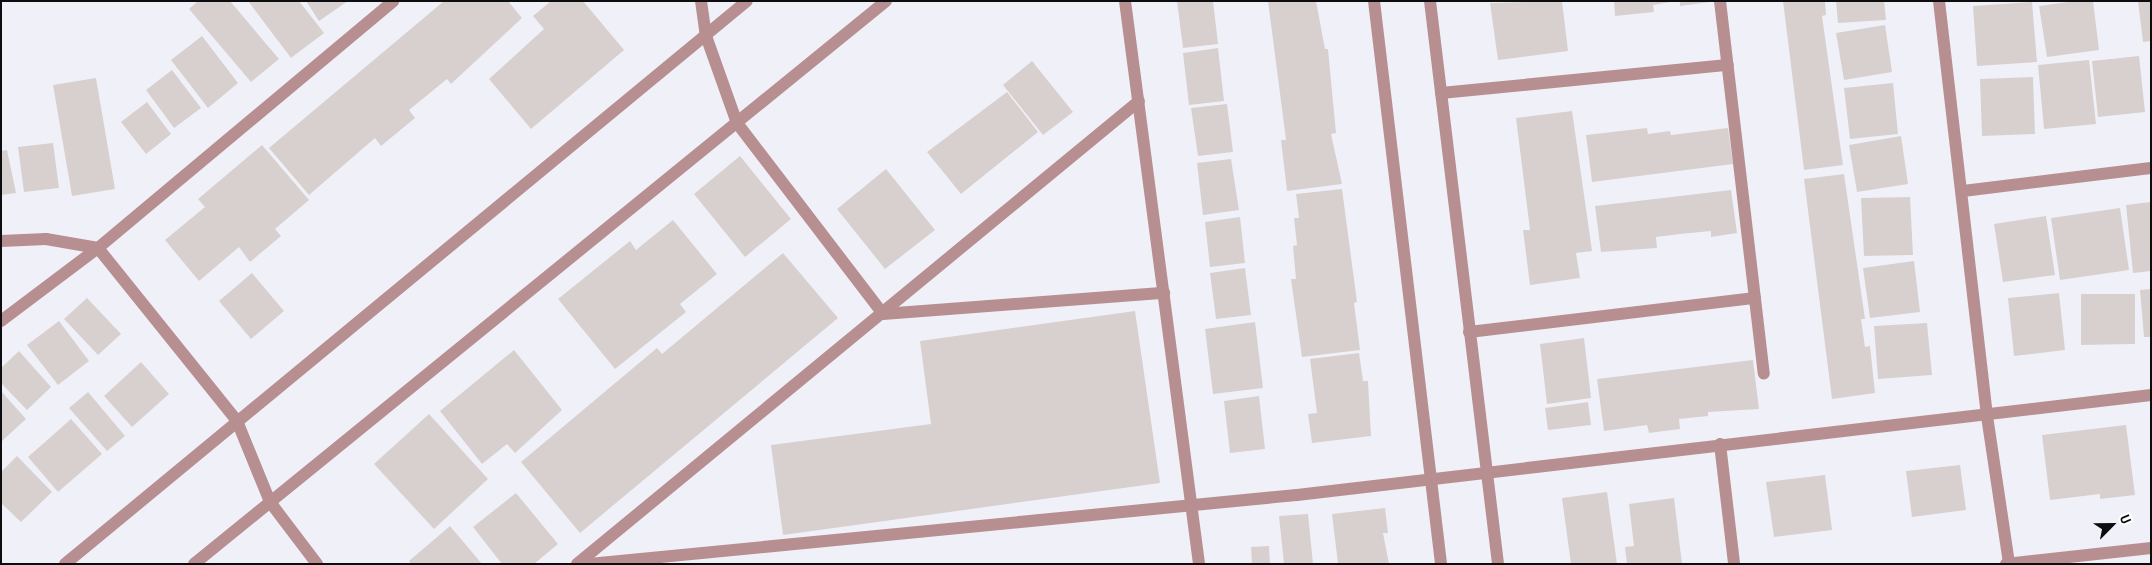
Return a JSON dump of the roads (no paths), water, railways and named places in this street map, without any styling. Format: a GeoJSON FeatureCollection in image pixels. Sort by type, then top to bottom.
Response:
{"type":"FeatureCollection","features":[{"type":"Feature","properties":{"kind":"street"},"geometry":{"type":"LineString","coordinates":[[1,321],[98,248],[393,1]]}},
{"type":"Feature","properties":{"kind":"street"},"geometry":{"type":"LineString","coordinates":[[701,1],[706,36],[737,123],[883,314]]}},
{"type":"Feature","properties":{"kind":"street"},"geometry":{"type":"LineString","coordinates":[[65,564],[748,1]]}},
{"type":"Feature","properties":{"kind":"street"},"geometry":{"type":"LineString","coordinates":[[194,564],[886,1]]}},
{"type":"Feature","properties":{"kind":"street"},"geometry":{"type":"LineString","coordinates":[[1124,1],[1199,564]]}},
{"type":"Feature","properties":{"kind":"street"},"geometry":{"type":"LineString","coordinates":[[1374,1],[1441,564]]}},
{"type":"Feature","properties":{"kind":"street"},"geometry":{"type":"LineString","coordinates":[[1430,1],[1498,564]]}},
{"type":"Feature","properties":{"kind":"street"},"geometry":{"type":"LineString","coordinates":[[1720,1],[1764,373]]}},
{"type":"Feature","properties":{"kind":"street"},"geometry":{"type":"LineString","coordinates":[[1939,1],[1963,191],[1987,416],[2009,563]]}},
{"type":"Feature","properties":{"kind":"street"},"geometry":{"type":"LineString","coordinates":[[1441,93],[1728,65]]}},
{"type":"Feature","properties":{"kind":"street"},"geometry":{"type":"LineString","coordinates":[[577,564],[883,314],[1138,101]]}},
{"type":"Feature","properties":{"kind":"street"},"geometry":{"type":"LineString","coordinates":[[1963,191],[2151,168]]}},
{"type":"Feature","properties":{"kind":"street"},"geometry":{"type":"LineString","coordinates":[[1,242],[46,240],[98,248],[237,421],[270,502],[317,564]]}},
{"type":"Feature","properties":{"kind":"street"},"geometry":{"type":"LineString","coordinates":[[883,314],[1164,293]]}},
{"type":"Feature","properties":{"kind":"street"},"geometry":{"type":"LineString","coordinates":[[1470,332],[1755,298]]}},
{"type":"Feature","properties":{"kind":"street"},"geometry":{"type":"LineString","coordinates":[[589,564],[1192,506],[1720,444],[1987,416],[2151,395]]}},
{"type":"Feature","properties":{"kind":"street"},"geometry":{"type":"LineString","coordinates":[[1720,444],[1734,564]]}},
{"type":"Feature","properties":{"kind":"street"},"geometry":{"type":"LineString","coordinates":[[2006,564],[2151,548]]}}]}
